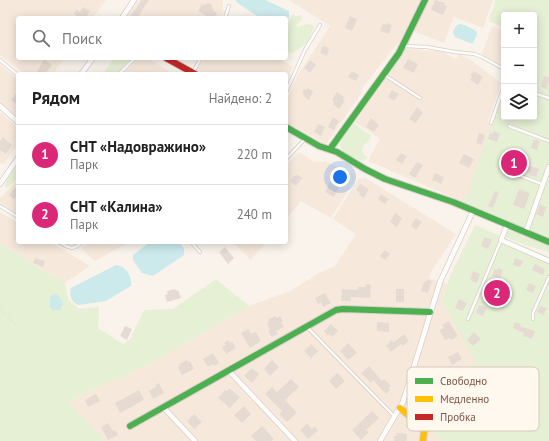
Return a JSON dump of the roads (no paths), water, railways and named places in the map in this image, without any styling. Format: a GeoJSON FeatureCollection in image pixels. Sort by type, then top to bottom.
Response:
{"type":"FeatureCollection","features":[{"type":"Feature","properties":{"kind":"street"},"geometry":{"type":"LineString","coordinates":[[123,16],[134,0]]}},
{"type":"Feature","properties":{"kind":"street"},"geometry":{"type":"LineString","coordinates":[[330,149],[403,46],[425,0]]}},
{"type":"Feature","properties":{"kind":"street"},"geometry":{"type":"LineString","coordinates":[[83,72],[92,60]]}},
{"type":"Feature","properties":{"kind":"street"},"geometry":{"type":"LineString","coordinates":[[169,60],[188,72]]}},
{"type":"Feature","properties":{"kind":"street"},"geometry":{"type":"LineString","coordinates":[[0,106],[16,120]]}},
{"type":"Feature","properties":{"kind":"street"},"geometry":{"type":"LineString","coordinates":[[288,128],[319,146],[344,155],[365,169],[385,179],[473,211],[549,242]]}},
{"type":"Feature","properties":{"kind":"street"},"geometry":{"type":"LineString","coordinates":[[0,184],[16,161]]}},
{"type":"Feature","properties":{"kind":"street"},"geometry":{"type":"LineString","coordinates":[[526,232],[549,170]]}},
{"type":"Feature","properties":{"kind":"street"},"geometry":{"type":"LineString","coordinates":[[414,367],[444,270],[473,211]]}},
{"type":"Feature","properties":{"kind":"street"},"geometry":{"type":"LineString","coordinates":[[507,225],[501,240],[549,261]]}},
{"type":"Feature","properties":{"kind":"street"},"geometry":{"type":"LineString","coordinates":[[130,426],[336,310],[430,312]]}},
{"type":"Feature","properties":{"kind":"street"},"geometry":{"type":"LineString","coordinates":[[229,371],[295,441]]}},
{"type":"Feature","properties":{"kind":"street"},"geometry":{"type":"LineString","coordinates":[[380,441],[400,408],[407,389]]}},
{"type":"Feature","properties":{"kind":"street"},"geometry":{"type":"LineString","coordinates":[[163,407],[194,441]]}},
{"type":"Feature","properties":{"kind":"street"},"geometry":{"type":"LineString","coordinates":[[400,408],[407,414]]}},
{"type":"Feature","properties":{"kind":"street"},"geometry":{"type":"LineString","coordinates":[[423,441],[424,431]]}},
{"type":"Feature","properties":{"kind":"lane"},"geometry":{"type":"LineString","coordinates":[[226,16],[229,6]]}},
{"type":"Feature","properties":{"kind":"lane"},"geometry":{"type":"LineString","coordinates":[[288,88],[305,50],[320,25]]}},
{"type":"Feature","properties":{"kind":"lane"},"geometry":{"type":"LineString","coordinates":[[403,46],[427,47],[474,54],[501,67]]}},
{"type":"Feature","properties":{"kind":"lane"},"geometry":{"type":"LineString","coordinates":[[0,60],[16,73]]}},
{"type":"Feature","properties":{"kind":"lane"},"geometry":{"type":"LineString","coordinates":[[121,72],[133,60]]}},
{"type":"Feature","properties":{"kind":"lane"},"geometry":{"type":"LineString","coordinates":[[191,72],[200,60]]}},
{"type":"Feature","properties":{"kind":"lane"},"geometry":{"type":"LineString","coordinates":[[383,74],[420,98]]}},
{"type":"Feature","properties":{"kind":"lane"},"geometry":{"type":"LineString","coordinates":[[537,94],[549,98]]}},
{"type":"Feature","properties":{"kind":"lane"},"geometry":{"type":"LineString","coordinates":[[491,123],[501,95]]}},
{"type":"Feature","properties":{"kind":"lane"},"geometry":{"type":"LineString","coordinates":[[509,126],[549,141]]}},
{"type":"Feature","properties":{"kind":"lane"},"geometry":{"type":"LineString","coordinates":[[288,157],[305,139]]}},
{"type":"Feature","properties":{"kind":"lane"},"geometry":{"type":"LineString","coordinates":[[502,169],[543,184]]}},
{"type":"Feature","properties":{"kind":"lane"},"geometry":{"type":"LineString","coordinates":[[0,206],[16,216]]}},
{"type":"Feature","properties":{"kind":"lane"},"geometry":{"type":"LineString","coordinates":[[468,319],[501,240]]}},
{"type":"Feature","properties":{"kind":"lane"},"geometry":{"type":"LineString","coordinates":[[63,244],[72,248],[77,247],[80,244]]}},
{"type":"Feature","properties":{"kind":"lane"},"geometry":{"type":"LineString","coordinates":[[193,244],[200,252]]}},
{"type":"Feature","properties":{"kind":"lane"},"geometry":{"type":"LineString","coordinates":[[533,319],[533,313],[549,277]]}},
{"type":"Feature","properties":{"kind":"lane"},"geometry":{"type":"LineString","coordinates":[[307,327],[395,417]]}},
{"type":"Feature","properties":{"kind":"water"},"geometry":{"type":"Polygon","coordinates":[[[235,0],[265,0],[289,11],[289,17],[288,19],[288,16],[257,16],[235,0]]]}},
{"type":"Feature","properties":{"kind":"water"},"geometry":{"type":"Polygon","coordinates":[[[459,24],[465,25],[476,31],[477,34],[473,43],[455,37],[453,31],[459,24]]]}},
{"type":"Feature","properties":{"kind":"water"},"geometry":{"type":"Polygon","coordinates":[[[147,244],[181,244],[184,248],[184,255],[153,276],[142,273],[133,260],[133,255],[147,244]]]}},
{"type":"Feature","properties":{"kind":"water"},"geometry":{"type":"Polygon","coordinates":[[[116,265],[123,267],[128,272],[131,286],[106,301],[79,305],[72,301],[70,293],[71,288],[116,265]]]}},
{"type":"Feature","properties":{"kind":"water"},"geometry":{"type":"Polygon","coordinates":[[[54,294],[58,295],[63,303],[60,310],[53,310],[50,307],[50,297],[54,294]]]}},
{"type":"Feature","properties":{"kind":"place","name":"СНТ «Надовражино»"},"geometry":{"type":"Point","coordinates":[514,163]}},
{"type":"Feature","properties":{"kind":"place","name":"СНТ «Калина»"},"geometry":{"type":"Point","coordinates":[497,293]}}]}
